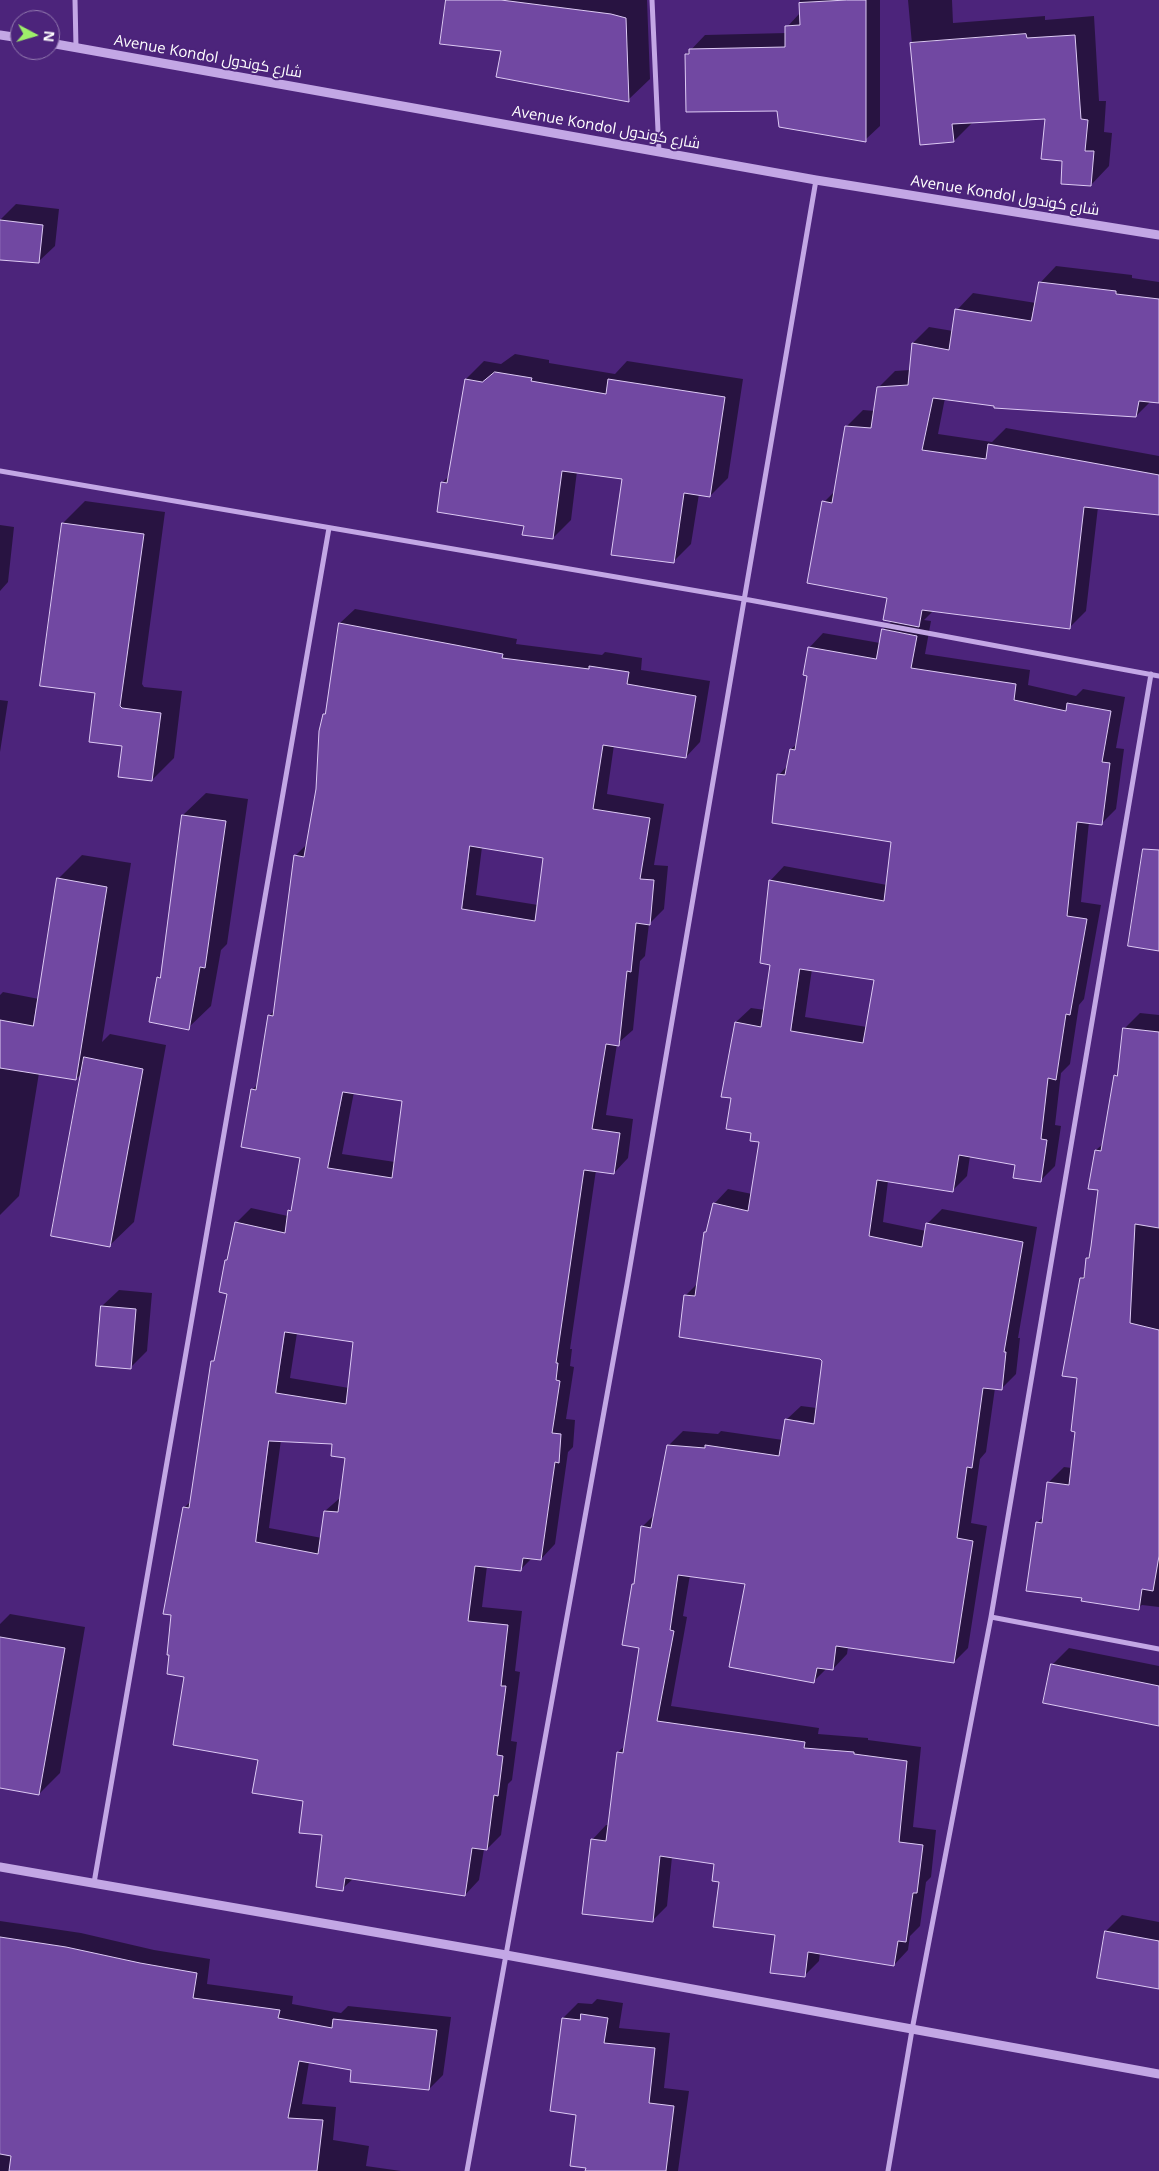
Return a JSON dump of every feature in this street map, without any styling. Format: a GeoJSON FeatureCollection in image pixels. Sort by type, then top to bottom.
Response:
{"type":"FeatureCollection","features":[{"type":"Feature","properties":{"kind":"street"},"geometry":{"type":"LineString","coordinates":[[75,0],[76,47]]}},
{"type":"Feature","properties":{"kind":"street"},"geometry":{"type":"LineString","coordinates":[[652,0],[658,152]]}},
{"type":"Feature","properties":{"kind":"street","name":"Avenue Kondol شارع كوندول"},"geometry":{"type":"LineString","coordinates":[[60,45],[816,180],[1159,235]]}},
{"type":"Feature","properties":{"kind":"street"},"geometry":{"type":"LineString","coordinates":[[468,2171],[627,1284],[816,180]]}},
{"type":"Feature","properties":{"kind":"street"},"geometry":{"type":"LineString","coordinates":[[0,471],[744,599],[1159,676]]}},
{"type":"Feature","properties":{"kind":"street"},"geometry":{"type":"LineString","coordinates":[[94,1883],[330,528]]}},
{"type":"Feature","properties":{"kind":"street"},"geometry":{"type":"LineString","coordinates":[[888,2171],[912,2030],[991,1617],[1152,674]]}},
{"type":"Feature","properties":{"kind":"street"},"geometry":{"type":"LineString","coordinates":[[991,1617],[1159,1649]]}},
{"type":"Feature","properties":{"kind":"street"},"geometry":{"type":"LineString","coordinates":[[0,1867],[506,1955],[1159,2074]]}},
{"type":"Feature","properties":{"kind":"building"},"geometry":{"type":"Polygon","coordinates":[[[446,0],[501,0],[611,14],[626,18],[629,102],[496,77],[501,51],[440,44],[446,0]]]}},
{"type":"Feature","properties":{"kind":"building"},"geometry":{"type":"Polygon","coordinates":[[[866,0],[866,142],[779,127],[777,111],[686,112],[685,54],[689,54],[689,49],[785,47],[785,26],[800,25],[799,3],[866,0]]]}},
{"type":"Feature","properties":{"kind":"building"},"geometry":{"type":"Polygon","coordinates":[[[1026,34],[1027,38],[1075,35],[1081,119],[1088,120],[1085,151],[1094,151],[1091,186],[1061,184],[1062,161],[1041,159],[1045,119],[952,124],[954,142],[920,145],[910,43],[1026,34]]]}},
{"type":"Feature","properties":{"kind":"building"},"geometry":{"type":"Polygon","coordinates":[[[0,220],[43,225],[39,263],[0,260],[0,220]]]}},
{"type":"Feature","properties":{"kind":"building"},"geometry":{"type":"Polygon","coordinates":[[[1039,282],[1116,291],[1116,294],[1159,299],[1159,403],[1139,401],[1136,417],[994,408],[994,406],[933,398],[922,450],[986,459],[988,444],[1159,475],[1159,515],[1084,507],[1070,629],[922,610],[919,627],[883,620],[887,598],[807,583],[822,501],[832,503],[845,426],[871,428],[877,387],[908,385],[912,343],[949,350],[955,309],[1031,321],[1039,282]]]}},
{"type":"Feature","properties":{"kind":"building"},"geometry":{"type":"Polygon","coordinates":[[[495,372],[532,378],[531,381],[606,394],[608,379],[725,397],[710,497],[684,493],[674,563],[611,555],[622,479],[562,471],[553,539],[522,535],[524,526],[437,512],[441,482],[447,483],[465,379],[482,382],[495,372]]]}},
{"type":"Feature","properties":{"kind":"building"},"geometry":{"type":"Polygon","coordinates":[[[62,523],[144,534],[120,706],[122,708],[161,713],[152,781],[118,777],[122,746],[89,742],[95,693],[40,686],[62,523]]]}},
{"type":"Feature","properties":{"kind":"building"},"geometry":{"type":"Polygon","coordinates":[[[339,623],[503,654],[502,658],[589,669],[589,666],[629,672],[627,684],[696,696],[686,758],[603,745],[593,809],[650,818],[640,879],[654,880],[650,925],[636,923],[631,972],[627,971],[619,1046],[606,1044],[592,1129],[620,1133],[614,1174],[584,1170],[556,1363],[558,1363],[556,1380],[560,1381],[552,1433],[561,1434],[559,1463],[555,1462],[541,1560],[523,1558],[521,1571],[475,1566],[468,1621],[508,1625],[501,1686],[506,1686],[497,1755],[503,1756],[498,1796],[494,1795],[487,1850],[472,1848],[465,1896],[345,1878],[343,1891],[316,1887],[322,1835],[299,1833],[303,1801],[252,1793],[258,1760],[173,1745],[184,1677],[167,1674],[171,1615],[163,1614],[183,1507],[189,1508],[211,1361],[214,1361],[227,1294],[219,1292],[225,1260],[227,1260],[235,1222],[285,1233],[288,1210],[291,1211],[300,1158],[241,1147],[251,1089],[256,1090],[268,1015],[273,1016],[294,855],[304,857],[316,789],[319,731],[323,714],[325,714],[339,623]],[[470,846],[462,909],[535,921],[543,858],[470,846]],[[343,1092],[328,1168],[392,1178],[402,1101],[343,1092]],[[285,1332],[276,1393],[346,1404],[353,1342],[285,1332]],[[269,1441],[256,1542],[318,1554],[324,1511],[338,1512],[345,1458],[331,1456],[332,1444],[269,1441]]]}},
{"type":"Feature","properties":{"kind":"building"},"geometry":{"type":"Polygon","coordinates":[[[882,629],[917,636],[911,668],[1016,684],[1014,700],[1066,711],[1067,703],[1111,711],[1102,762],[1110,763],[1102,825],[1077,822],[1067,916],[1087,919],[1070,1015],[1066,1014],[1056,1080],[1048,1078],[1041,1139],[1047,1140],[1041,1182],[1013,1178],[1015,1165],[959,1155],[953,1192],[877,1180],[869,1236],[922,1247],[926,1223],[1023,1242],[1004,1352],[1006,1352],[1002,1390],[983,1388],[972,1468],[967,1467],[957,1538],[973,1541],[954,1663],[836,1646],[833,1670],[817,1668],[814,1683],[729,1667],[745,1584],[678,1575],[670,1630],[674,1631],[657,1721],[805,1742],[804,1748],[854,1752],[854,1754],[907,1761],[899,1842],[923,1845],[917,1893],[913,1893],[906,1942],[898,1941],[894,1966],[808,1952],[805,1977],[770,1973],[775,1935],[713,1927],[719,1882],[712,1881],[714,1864],[660,1856],[653,1922],[582,1914],[591,1839],[606,1841],[617,1752],[623,1753],[639,1648],[622,1645],[632,1584],[634,1584],[641,1526],[651,1528],[667,1445],[705,1448],[705,1445],[779,1456],[785,1419],[814,1424],[822,1361],[820,1359],[679,1337],[684,1295],[695,1296],[704,1232],[706,1232],[713,1203],[748,1211],[759,1142],[750,1141],[751,1133],[726,1129],[731,1098],[721,1097],[735,1022],[761,1027],[770,965],[760,963],[769,880],[884,901],[891,842],[772,823],[777,774],[785,775],[790,749],[795,750],[807,676],[803,675],[808,647],[876,659],[882,629]],[[800,969],[791,1031],[863,1043],[874,980],[800,969]]]}},
{"type":"Feature","properties":{"kind":"building"},"geometry":{"type":"Polygon","coordinates":[[[182,815],[226,821],[205,968],[200,967],[189,1030],[149,1022],[157,977],[160,978],[182,815]]]}},
{"type":"Feature","properties":{"kind":"building"},"geometry":{"type":"Polygon","coordinates":[[[1143,849],[1159,850],[1159,951],[1128,946],[1143,849]]]}},
{"type":"Feature","properties":{"kind":"building"},"geometry":{"type":"Polygon","coordinates":[[[57,878],[107,887],[76,1080],[0,1068],[0,1020],[33,1026],[57,878]]]}},
{"type":"Feature","properties":{"kind":"building"},"geometry":{"type":"Polygon","coordinates":[[[1123,1028],[1159,1032],[1159,1228],[1135,1224],[1130,1323],[1159,1330],[1159,1556],[1153,1591],[1142,1589],[1139,1610],[1081,1601],[1082,1598],[1026,1591],[1036,1522],[1042,1523],[1047,1482],[1069,1485],[1075,1432],[1071,1431],[1077,1378],[1062,1376],[1080,1278],[1084,1278],[1086,1258],[1089,1258],[1091,1246],[1098,1190],[1088,1189],[1095,1150],[1101,1151],[1114,1075],[1117,1076],[1123,1028]]]}},
{"type":"Feature","properties":{"kind":"building"},"geometry":{"type":"Polygon","coordinates":[[[84,1057],[143,1069],[110,1247],[51,1236],[84,1057]]]}},
{"type":"Feature","properties":{"kind":"building"},"geometry":{"type":"Polygon","coordinates":[[[101,1306],[136,1309],[131,1369],[96,1366],[101,1306]]]}},
{"type":"Feature","properties":{"kind":"building"},"geometry":{"type":"Polygon","coordinates":[[[0,1637],[65,1648],[39,1795],[0,1788],[0,1637]]]}},
{"type":"Feature","properties":{"kind":"building"},"geometry":{"type":"Polygon","coordinates":[[[1051,1664],[1159,1686],[1159,1726],[1043,1703],[1051,1664]]]}},
{"type":"Feature","properties":{"kind":"building"},"geometry":{"type":"Polygon","coordinates":[[[1105,1931],[1159,1941],[1159,1989],[1097,1978],[1105,1931]]]}},
{"type":"Feature","properties":{"kind":"building"},"geometry":{"type":"Polygon","coordinates":[[[0,1937],[66,1947],[197,1973],[193,1998],[280,2010],[278,2018],[332,2028],[333,2019],[437,2030],[429,2090],[350,2082],[351,2070],[299,2061],[288,2118],[323,2120],[317,2171],[9,2171],[11,2156],[0,2154],[0,1937]]]}},
{"type":"Feature","properties":{"kind":"building"},"geometry":{"type":"Polygon","coordinates":[[[581,2014],[608,2018],[604,2043],[655,2048],[649,2103],[674,2106],[666,2171],[585,2171],[586,2168],[570,2166],[576,2115],[550,2111],[562,2018],[580,2020],[581,2014]]]}}]}
